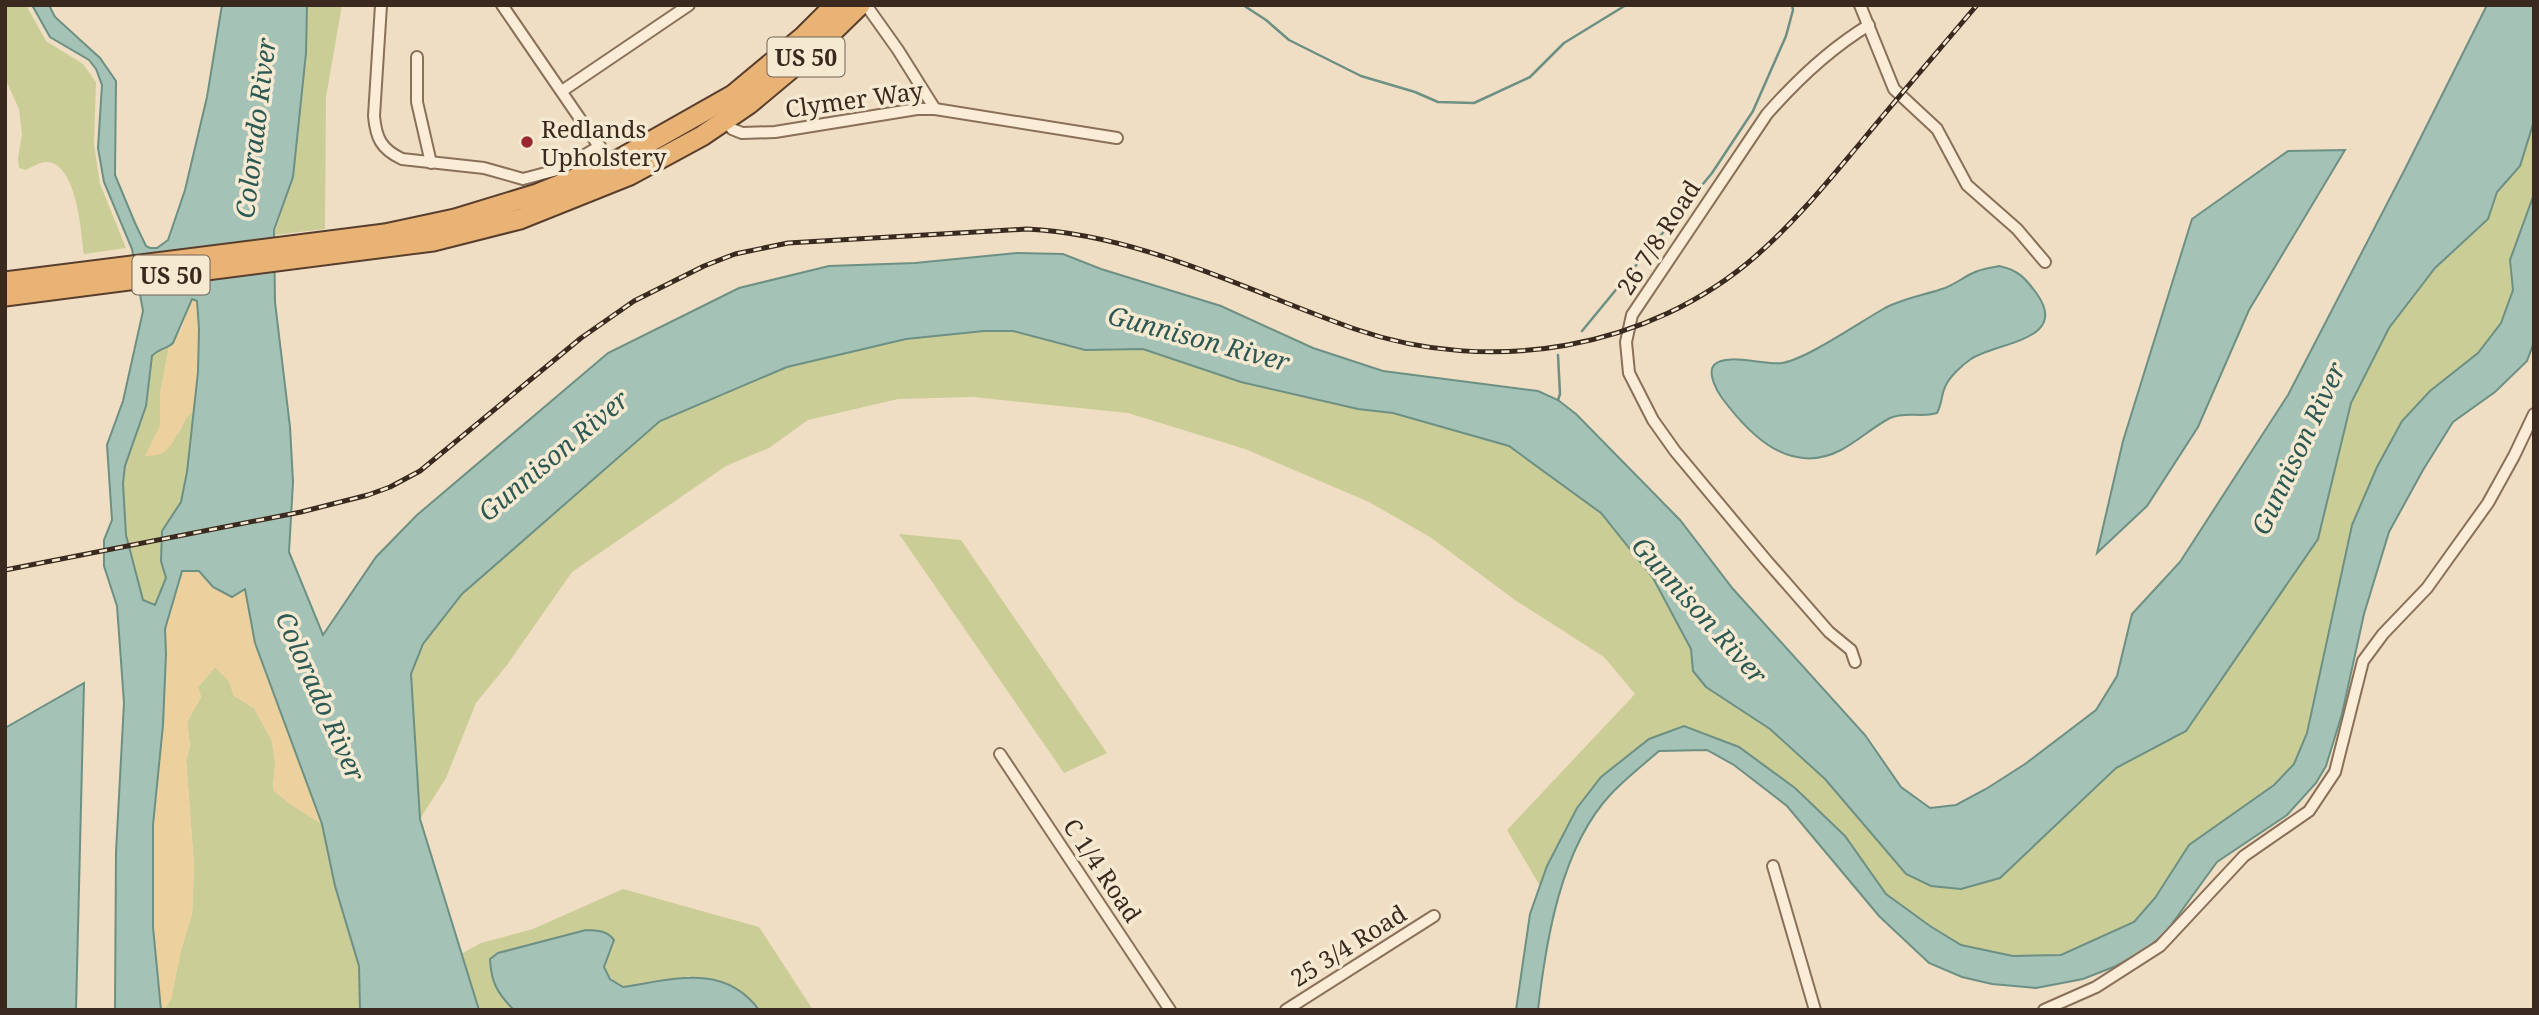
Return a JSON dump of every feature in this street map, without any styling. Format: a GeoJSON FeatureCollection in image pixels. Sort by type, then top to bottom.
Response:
{"type":"FeatureCollection","features":[{"type":"Feature","properties":{"kind":"highway","name":"US 50"},"geometry":{"type":"LineString","coordinates":[[387,240],[433,241],[520,219],[630,175],[726,120],[741,99],[835,5]]}},
{"type":"Feature","properties":{"kind":"highway"},"geometry":{"type":"LineString","coordinates":[[630,175],[637,162],[741,99],[754,94],[849,5]]}},
{"type":"Feature","properties":{"kind":"highway","name":"US 50"},"geometry":{"type":"LineString","coordinates":[[12,288],[387,240],[537,194],[611,164],[741,99],[816,48],[860,5]]}},
{"type":"Feature","properties":{"kind":"highway"},"geometry":{"type":"LineString","coordinates":[[433,241],[456,228],[512,214],[595,183],[611,164]]}},
{"type":"Feature","properties":{"kind":"street"},"geometry":{"type":"LineString","coordinates":[[381,5],[374,116],[380,144],[390,153],[402,159],[484,168],[523,179],[561,169],[600,146]]}},
{"type":"Feature","properties":{"kind":"street"},"geometry":{"type":"LineString","coordinates":[[502,5],[611,164]]}},
{"type":"Feature","properties":{"kind":"street"},"geometry":{"type":"LineString","coordinates":[[562,91],[689,5]]}},
{"type":"Feature","properties":{"kind":"street"},"geometry":{"type":"LineString","coordinates":[[866,5],[898,50],[934,109]]}},
{"type":"Feature","properties":{"kind":"street"},"geometry":{"type":"LineString","coordinates":[[1860,5],[1894,89],[1937,129],[1967,185],[2017,229],[2045,262]]}},
{"type":"Feature","properties":{"kind":"street","name":"26 7/8 Road"},"geometry":{"type":"LineString","coordinates":[[1854,662],[1852,650],[1829,632],[1675,451],[1653,420],[1629,373],[1626,342],[1632,315],[1767,114],[1821,62],[1869,25]]}},
{"type":"Feature","properties":{"kind":"street"},"geometry":{"type":"LineString","coordinates":[[418,57],[416,102],[431,163]]}},
{"type":"Feature","properties":{"kind":"street","name":"Clymer Way"},"geometry":{"type":"LineString","coordinates":[[726,120],[732,129],[742,134],[775,132],[918,109],[934,109],[1117,138]]}},
{"type":"Feature","properties":{"kind":"street"},"geometry":{"type":"LineString","coordinates":[[2044,1010],[2096,987],[2160,946],[2244,856],[2309,811],[2335,772],[2363,661],[2383,634],[2427,588],[2488,503],[2534,414]]}},
{"type":"Feature","properties":{"kind":"street","name":"C 1/4 Road"},"geometry":{"type":"LineString","coordinates":[[1000,754],[1170,1010]]}},
{"type":"Feature","properties":{"kind":"street"},"geometry":{"type":"LineString","coordinates":[[1773,866],[1815,1010]]}},
{"type":"Feature","properties":{"kind":"street","name":"25 3/4 Road"},"geometry":{"type":"LineString","coordinates":[[1286,1010],[1434,916]]}},
{"type":"Feature","properties":{"kind":"green space"},"geometry":{"type":"Polygon","coordinates":[[[5,5],[26,5],[46,41],[83,64],[96,82],[94,144],[100,184],[126,248],[84,254],[76,200],[65,173],[56,165],[46,162],[26,170],[19,168],[22,134],[19,109],[5,78],[5,5]]]}},
{"type":"Feature","properties":{"kind":"green space"},"geometry":{"type":"Polygon","coordinates":[[[307,5],[342,5],[326,97],[325,229],[274,235],[293,177],[306,53],[307,5]]]}},
{"type":"Feature","properties":{"kind":"green space"},"geometry":{"type":"Polygon","coordinates":[[[2534,121],[2534,194],[2510,260],[2513,290],[2501,323],[2478,353],[2430,391],[2402,421],[2377,467],[2352,525],[2307,733],[2294,764],[2155,898],[2134,922],[2061,955],[2013,956],[1961,945],[1885,894],[1845,836],[1739,747],[1684,726],[1601,777],[1577,808],[1540,886],[1507,830],[1635,694],[1604,657],[1515,600],[1430,537],[1369,502],[1245,449],[1128,413],[973,397],[898,399],[808,420],[769,448],[726,466],[572,572],[507,665],[476,703],[446,778],[420,819],[411,674],[423,644],[462,594],[660,421],[787,367],[906,339],[984,331],[1013,331],[1085,350],[1143,349],[1241,382],[1358,409],[1393,413],[1509,446],[1601,513],[1653,578],[1691,649],[1693,671],[1706,687],[1770,729],[1825,779],[1906,874],[1931,886],[1961,889],[2000,878],[2116,768],[2186,731],[2318,539],[2351,403],[2389,328],[2435,268],[2488,219],[2497,192],[2520,166],[2534,121]]]}},
{"type":"Feature","properties":{"kind":"green space"},"geometry":{"type":"Polygon","coordinates":[[[169,347],[160,394],[160,425],[178,434],[187,416],[194,411],[184,493],[161,560],[166,578],[155,605],[143,600],[126,535],[123,483],[125,466],[146,406],[152,356],[156,351],[169,347]]]}},
{"type":"Feature","properties":{"kind":"green space"},"geometry":{"type":"Polygon","coordinates":[[[899,534],[961,540],[1107,753],[1064,773],[899,534]]]}},
{"type":"Feature","properties":{"kind":"green space"},"geometry":{"type":"Polygon","coordinates":[[[215,667],[229,681],[234,696],[254,708],[272,741],[275,762],[273,790],[322,824],[335,886],[359,966],[360,1010],[164,1010],[171,999],[192,914],[194,865],[186,760],[190,746],[187,722],[201,697],[198,687],[215,667]]]}},
{"type":"Feature","properties":{"kind":"green space"},"geometry":{"type":"Polygon","coordinates":[[[623,889],[759,927],[813,1010],[759,1010],[755,1004],[689,976],[623,988],[606,970],[600,931],[586,930],[498,953],[490,958],[496,987],[514,1010],[479,1010],[461,954],[481,943],[533,929],[623,889]]]}},
{"type":"Feature","properties":{"kind":"sand"},"geometry":{"type":"Polygon","coordinates":[[[192,299],[197,301],[199,349],[194,411],[167,449],[160,454],[145,456],[160,425],[160,394],[169,347],[181,330],[192,299]]]}},
{"type":"Feature","properties":{"kind":"sand"},"geometry":{"type":"Polygon","coordinates":[[[182,571],[199,571],[213,587],[245,588],[255,643],[322,824],[273,790],[275,762],[272,741],[254,708],[234,696],[229,681],[215,667],[198,687],[201,697],[187,722],[190,746],[186,760],[194,865],[192,914],[171,999],[164,1010],[161,1010],[153,927],[153,825],[163,725],[165,629],[182,571]]]}},
{"type":"Feature","properties":{"kind":"water"},"geometry":{"type":"Polygon","coordinates":[[[32,5],[49,5],[55,17],[100,58],[116,81],[115,175],[146,246],[157,248],[168,240],[185,190],[207,97],[222,5],[307,5],[306,53],[293,177],[274,230],[275,302],[290,427],[293,482],[289,552],[323,635],[376,557],[417,515],[608,353],[739,288],[829,266],[915,263],[1017,253],[1063,254],[1101,269],[1221,306],[1313,348],[1383,371],[1538,391],[1558,400],[1576,414],[1680,520],[1733,589],[1865,735],[1901,787],[1930,808],[1956,805],[1986,789],[2025,764],[2096,710],[2117,676],[2132,614],[2180,562],[2288,395],[2487,5],[2534,5],[2534,121],[2520,166],[2497,192],[2488,219],[2435,268],[2389,328],[2351,403],[2318,539],[2186,731],[2116,768],[2000,878],[1961,889],[1931,886],[1906,874],[1825,779],[1770,729],[1706,687],[1693,671],[1691,649],[1653,578],[1601,513],[1509,446],[1393,413],[1358,409],[1241,382],[1143,349],[1085,350],[1013,331],[984,331],[906,339],[787,367],[660,421],[462,594],[423,644],[411,674],[420,819],[479,1010],[360,1010],[359,966],[335,886],[322,824],[255,643],[245,589],[232,597],[213,587],[199,571],[182,571],[165,629],[163,725],[153,825],[153,927],[161,1010],[115,1010],[116,852],[124,703],[117,606],[104,566],[104,540],[112,520],[107,445],[123,401],[143,311],[132,249],[104,182],[98,148],[102,85],[89,60],[50,37],[32,5]],[[192,299],[173,343],[152,356],[146,406],[125,466],[123,483],[126,535],[143,600],[155,605],[166,578],[161,561],[162,531],[181,502],[187,472],[198,372],[197,301],[192,299]]]}},
{"type":"Feature","properties":{"kind":"water"},"geometry":{"type":"Polygon","coordinates":[[[2345,150],[2249,310],[2198,427],[2147,506],[2097,553],[2123,441],[2192,219],[2288,151],[2345,150]]]}},
{"type":"Feature","properties":{"kind":"water"},"geometry":{"type":"Polygon","coordinates":[[[2534,194],[2534,342],[2527,361],[2495,392],[2453,422],[2389,532],[2364,614],[2342,714],[2326,766],[2316,783],[2287,815],[2217,862],[2166,932],[2147,949],[2116,966],[2083,979],[2036,988],[1992,984],[1962,977],[1929,963],[1879,916],[1787,806],[1734,765],[1707,750],[1659,751],[1611,794],[1580,840],[1568,867],[1551,925],[1538,1010],[1516,1010],[1530,914],[1547,866],[1577,808],[1601,777],[1649,739],[1684,726],[1739,747],[1795,788],[1845,836],[1886,894],[1961,945],[2013,956],[2061,955],[2134,922],[2155,898],[2189,845],[2274,785],[2294,764],[2307,733],[2352,525],[2377,467],[2402,421],[2430,391],[2478,353],[2501,323],[2513,290],[2510,260],[2534,194]]]}},
{"type":"Feature","properties":{"kind":"water"},"geometry":{"type":"Polygon","coordinates":[[[1999,266],[2017,273],[2029,284],[2045,310],[2044,322],[2026,338],[1982,353],[1964,364],[1947,383],[1937,413],[1890,418],[1841,450],[1823,457],[1805,458],[1789,455],[1759,438],[1733,412],[1715,387],[1712,368],[1720,361],[1737,359],[1782,363],[1793,360],[1819,348],[1885,308],[1945,288],[1976,272],[1999,266]]]}},
{"type":"Feature","properties":{"kind":"water"},"geometry":{"type":"Polygon","coordinates":[[[84,683],[76,1010],[5,1010],[5,728],[84,683]]]}},
{"type":"Feature","properties":{"kind":"water"},"geometry":{"type":"Polygon","coordinates":[[[586,930],[605,933],[614,940],[604,967],[610,979],[623,987],[678,979],[713,980],[730,985],[745,995],[759,1010],[514,1010],[496,987],[490,959],[498,953],[586,930]]]}},
{"type":"Feature","properties":{"kind":"waterway"},"geometry":{"type":"LineString","coordinates":[[1243,5],[1289,40],[1361,76],[1415,92],[1438,102],[1474,103],[1530,77],[1564,43],[1626,5]]}},
{"type":"Feature","properties":{"kind":"waterway"},"geometry":{"type":"LineString","coordinates":[[1582,331],[1712,173],[1753,111],[1786,36],[1792,5]]}},
{"type":"Feature","properties":{"kind":"waterway"},"geometry":{"type":"LineString","coordinates":[[1558,355],[1558,400]]}},
{"type":"Feature","properties":{"kind":"railway"},"geometry":{"type":"LineString","coordinates":[[5,570],[301,512],[390,487],[420,471],[581,338],[634,301],[704,266],[735,254],[788,243],[1027,229],[1070,233],[1153,253],[1355,329],[1407,343],[1460,351],[1513,351],[1566,345],[1618,333],[1668,313],[1714,287],[1757,255],[1825,185],[1977,5]]}},
{"type":"Feature","properties":{"kind":"place","name":"Redlands Upholstery"},"geometry":{"type":"Point","coordinates":[527,142]}},
{"type":"Feature","properties":{"kind":"water label","name":"Colorado River"},"geometry":{"type":"Point","coordinates":[255,128]}},
{"type":"Feature","properties":{"kind":"water label","name":"Gunnison River"},"geometry":{"type":"Point","coordinates":[1199,338]}},
{"type":"Feature","properties":{"kind":"water label","name":"Gunnison River"},"geometry":{"type":"Point","coordinates":[2298,448]}},
{"type":"Feature","properties":{"kind":"water label","name":"Gunnison River"},"geometry":{"type":"Point","coordinates":[553,455]}},
{"type":"Feature","properties":{"kind":"water label","name":"Gunnison River"},"geometry":{"type":"Point","coordinates":[1700,610]}},
{"type":"Feature","properties":{"kind":"water label","name":"Colorado River"},"geometry":{"type":"Point","coordinates":[321,696]}}]}
